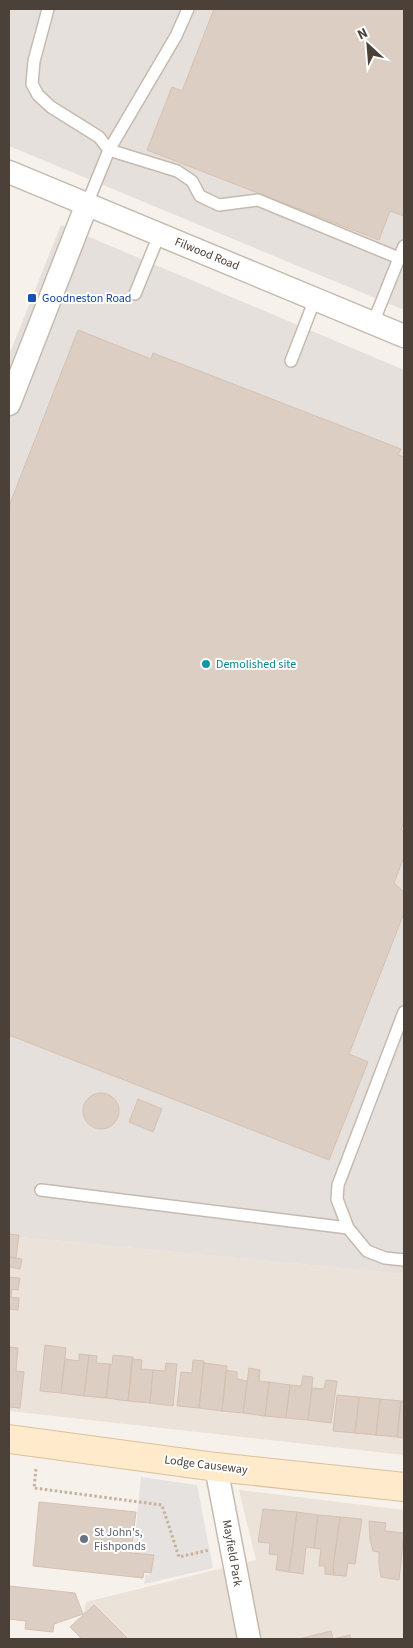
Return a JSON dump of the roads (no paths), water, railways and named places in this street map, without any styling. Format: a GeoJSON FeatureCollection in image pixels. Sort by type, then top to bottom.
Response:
{"type":"FeatureCollection","features":[{"type":"Feature","properties":{"kind":"main road","name":"Lodge Causeway"},"geometry":{"type":"LineString","coordinates":[[9,1439],[216,1467],[404,1487]]}},
{"type":"Feature","properties":{"kind":"street","name":"Filwood Road"},"geometry":{"type":"LineString","coordinates":[[9,172],[404,336]]}},
{"type":"Feature","properties":{"kind":"street"},"geometry":{"type":"LineString","coordinates":[[9,404],[87,204]]}},
{"type":"Feature","properties":{"kind":"street","name":"Mayfield Park"},"geometry":{"type":"LineString","coordinates":[[216,1467],[249,1639]]}},
{"type":"Feature","properties":{"kind":"lane"},"geometry":{"type":"LineString","coordinates":[[48,9],[34,61],[32,84],[38,95],[50,107],[99,137],[109,150],[177,170],[192,181],[200,196],[219,205],[258,200],[399,258]]}},
{"type":"Feature","properties":{"kind":"lane"},"geometry":{"type":"LineString","coordinates":[[87,204],[109,150],[176,36],[188,9]]}},
{"type":"Feature","properties":{"kind":"lane"},"geometry":{"type":"LineString","coordinates":[[135,294],[159,235]]}},
{"type":"Feature","properties":{"kind":"lane"},"geometry":{"type":"LineString","coordinates":[[373,322],[404,246]]}},
{"type":"Feature","properties":{"kind":"lane"},"geometry":{"type":"LineString","coordinates":[[291,361],[315,299]]}},
{"type":"Feature","properties":{"kind":"lane"},"geometry":{"type":"LineString","coordinates":[[404,1012],[338,1185],[337,1199],[348,1228],[367,1251],[386,1258],[404,1260]]}},
{"type":"Feature","properties":{"kind":"lane"},"geometry":{"type":"LineString","coordinates":[[41,1190],[348,1228]]}},
{"type":"Feature","properties":{"kind":"place","name":"Goodneston Road"},"geometry":{"type":"Point","coordinates":[32,298]}},
{"type":"Feature","properties":{"kind":"place","name":"Demolished site"},"geometry":{"type":"Point","coordinates":[206,664]}},
{"type":"Feature","properties":{"kind":"place","name":"St John's, Fishponds"},"geometry":{"type":"Point","coordinates":[84,1539]}}]}
